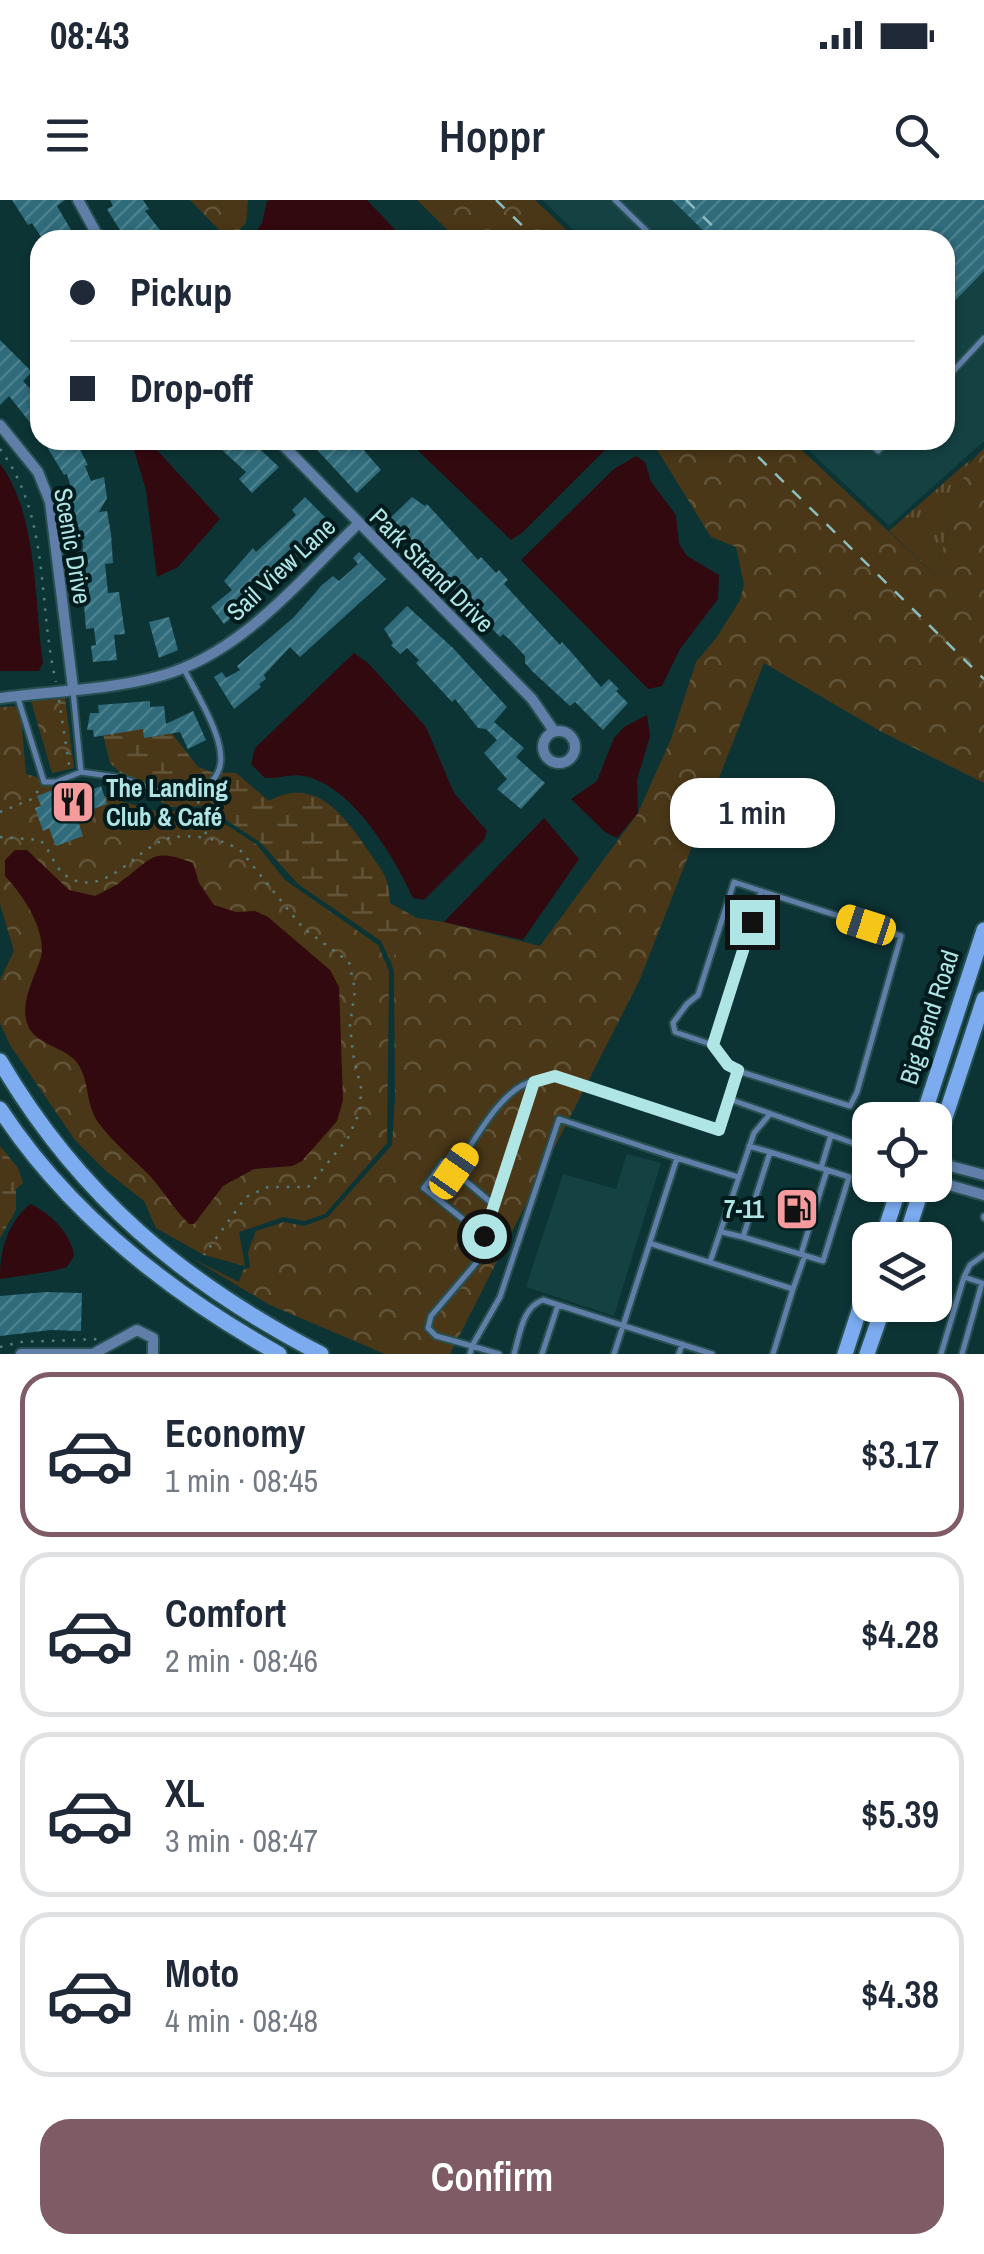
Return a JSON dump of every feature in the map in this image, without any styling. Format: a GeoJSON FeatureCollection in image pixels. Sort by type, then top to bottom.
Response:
{"type":"FeatureCollection","features":[{"type":"Feature","properties":{"kind":"street"},"geometry":{"type":"LineString","coordinates":[[78,200],[94,230]]}},
{"type":"Feature","properties":{"kind":"street","name":"Scenic Drive"},"geometry":{"type":"LineString","coordinates":[[0,425],[38,472],[50,502],[72,688]]}},
{"type":"Feature","properties":{"kind":"street","name":"Park Strand Drive"},"geometry":{"type":"LineString","coordinates":[[288,450],[532,699],[554,731]]}},
{"type":"Feature","properties":{"kind":"street","name":"Sail View Lane"},"geometry":{"type":"LineString","coordinates":[[0,698],[138,682],[184,668],[224,648],[262,617],[358,524]]}},
{"type":"Feature","properties":{"kind":"street","name":"Big Bend Road"},"geometry":{"type":"LineString","coordinates":[[928,1102],[984,930]]}},
{"type":"Feature","properties":{"kind":"street","name":"Big Bend Road"},"geometry":{"type":"LineString","coordinates":[[950,1102],[984,999]]}},
{"type":"Feature","properties":{"kind":"street"},"geometry":{"type":"LineString","coordinates":[[0,1060],[65,1155],[132,1227],[210,1291],[321,1354]]}},
{"type":"Feature","properties":{"kind":"street"},"geometry":{"type":"LineString","coordinates":[[0,1109],[67,1193],[155,1274],[229,1326],[279,1354]]}},
{"type":"Feature","properties":{"kind":"street"},"geometry":{"type":"LineString","coordinates":[[952,1167],[984,1175]]}},
{"type":"Feature","properties":{"kind":"street"},"geometry":{"type":"LineString","coordinates":[[952,1186],[984,1195]]}},
{"type":"Feature","properties":{"kind":"street"},"geometry":{"type":"LineString","coordinates":[[844,1354],[855,1322]]}},
{"type":"Feature","properties":{"kind":"street"},"geometry":{"type":"LineString","coordinates":[[868,1354],[878,1322]]}},
{"type":"Feature","properties":{"kind":"street"},"geometry":{"type":"LineString","coordinates":[[21,1354],[93,1354],[137,1330],[153,1338],[154,1354]]}},
{"type":"Feature","properties":{"kind":"lane"},"geometry":{"type":"LineString","coordinates":[[614,200],[646,230]]}},
{"type":"Feature","properties":{"kind":"lane"},"geometry":{"type":"LineString","coordinates":[[955,369],[984,338]]}},
{"type":"Feature","properties":{"kind":"lane"},"geometry":{"type":"LineString","coordinates":[[17,696],[44,782],[56,782],[81,772],[123,778],[165,794],[196,794],[218,773],[222,759],[220,744],[184,668]]}},
{"type":"Feature","properties":{"kind":"lane"},"geometry":{"type":"LineString","coordinates":[[72,688],[81,772]]}},
{"type":"Feature","properties":{"kind":"lane"},"geometry":{"type":"LineString","coordinates":[[734,882],[901,936],[850,1106],[738,1070],[728,1065],[713,1045],[675,1032],[673,1023],[698,995],[734,882]]}},
{"type":"Feature","properties":{"kind":"lane"},"geometry":{"type":"LineString","coordinates":[[713,1045],[761,891]]}},
{"type":"Feature","properties":{"kind":"lane"},"geometry":{"type":"LineString","coordinates":[[454,1171],[505,1098],[520,1084],[555,1076],[719,1130],[738,1070]]}},
{"type":"Feature","properties":{"kind":"lane"},"geometry":{"type":"LineString","coordinates":[[498,1354],[469,1352],[428,1328],[432,1316],[477,1262],[534,1082]]}},
{"type":"Feature","properties":{"kind":"lane"},"geometry":{"type":"LineString","coordinates":[[729,1099],[852,1143]]}},
{"type":"Feature","properties":{"kind":"lane"},"geometry":{"type":"LineString","coordinates":[[710,1262],[754,1133],[770,1114]]}},
{"type":"Feature","properties":{"kind":"lane"},"geometry":{"type":"LineString","coordinates":[[469,1352],[500,1297],[559,1118],[738,1176]]}},
{"type":"Feature","properties":{"kind":"lane"},"geometry":{"type":"LineString","coordinates":[[773,1354],[824,1189],[831,1135]]}},
{"type":"Feature","properties":{"kind":"lane"},"geometry":{"type":"LineString","coordinates":[[720,1231],[824,1261],[849,1177],[749,1146]]}},
{"type":"Feature","properties":{"kind":"lane"},"geometry":{"type":"LineString","coordinates":[[743,1237],[770,1152]]}},
{"type":"Feature","properties":{"kind":"lane"},"geometry":{"type":"LineString","coordinates":[[614,1354],[677,1158]]}},
{"type":"Feature","properties":{"kind":"lane"},"geometry":{"type":"LineString","coordinates":[[484,1236],[424,1188],[443,1162],[494,1205]]}},
{"type":"Feature","properties":{"kind":"lane"},"geometry":{"type":"LineString","coordinates":[[652,1244],[794,1289]]}},
{"type":"Feature","properties":{"kind":"lane"},"geometry":{"type":"LineString","coordinates":[[941,1354],[964,1277],[970,1265],[984,1255]]}},
{"type":"Feature","properties":{"kind":"lane"},"geometry":{"type":"LineString","coordinates":[[962,1354],[983,1284],[964,1277]]}},
{"type":"Feature","properties":{"kind":"lane"},"geometry":{"type":"LineString","coordinates":[[514,1354],[526,1313],[534,1302],[543,1300],[712,1354]]}},
{"type":"Feature","properties":{"kind":"lane"},"geometry":{"type":"LineString","coordinates":[[542,1354],[558,1304]]}},
{"type":"Feature","properties":{"kind":"lane"},"geometry":{"type":"LineString","coordinates":[[679,1354],[682,1344]]}},
{"type":"Feature","properties":{"kind":"path"},"geometry":{"type":"LineString","coordinates":[[0,448],[26,491],[34,515],[70,776]]}},
{"type":"Feature","properties":{"kind":"path"},"geometry":{"type":"LineString","coordinates":[[0,812],[32,799],[44,782]]}},
{"type":"Feature","properties":{"kind":"path"},"geometry":{"type":"LineString","coordinates":[[196,794],[208,838]]}},
{"type":"Feature","properties":{"kind":"path"},"geometry":{"type":"LineString","coordinates":[[0,836],[40,840],[65,875],[84,882],[122,869],[167,839],[208,838],[241,852],[303,928],[348,962],[355,990],[350,1025],[352,1054],[361,1088],[360,1110],[348,1138],[308,1188],[268,1187],[246,1196],[204,1254]]}},
{"type":"Feature","properties":{"kind":"path"},"geometry":{"type":"LineString","coordinates":[[0,1347],[21,1342],[106,1337]]}},
{"type":"Feature","properties":{"kind":"shaded area"},"geometry":{"type":"Polygon","coordinates":[[[367,200],[396,230],[257,230],[267,201],[367,200]]]}},
{"type":"Feature","properties":{"kind":"shaded area"},"geometry":{"type":"Polygon","coordinates":[[[542,200],[984,200],[984,441],[889,526],[809,450],[955,450],[955,230],[574,230],[542,200]]]}},
{"type":"Feature","properties":{"kind":"shaded area"},"geometry":{"type":"Polygon","coordinates":[[[134,450],[157,450],[220,519],[178,567],[157,577],[146,490],[134,450]]]}},
{"type":"Feature","properties":{"kind":"shaded area"},"geometry":{"type":"Polygon","coordinates":[[[417,450],[605,450],[523,532],[511,540],[417,450]]]}},
{"type":"Feature","properties":{"kind":"shaded area"},"geometry":{"type":"Polygon","coordinates":[[[636,456],[645,462],[651,482],[676,515],[679,544],[687,556],[719,575],[718,599],[680,649],[662,686],[648,689],[521,560],[614,469],[636,456]]]}},
{"type":"Feature","properties":{"kind":"shaded area"},"geometry":{"type":"Polygon","coordinates":[[[0,464],[12,484],[28,533],[43,663],[39,671],[0,671],[0,464]]]}},
{"type":"Feature","properties":{"kind":"shaded area"},"geometry":{"type":"Polygon","coordinates":[[[354,653],[368,663],[426,727],[454,793],[487,831],[484,840],[424,900],[413,898],[370,825],[339,793],[304,776],[265,778],[251,764],[255,748],[354,653]]]}},
{"type":"Feature","properties":{"kind":"shaded area"},"geometry":{"type":"Polygon","coordinates":[[[647,715],[650,736],[637,780],[638,813],[617,838],[605,832],[571,799],[597,781],[614,738],[624,727],[647,715]]]}},
{"type":"Feature","properties":{"kind":"shaded area"},"geometry":{"type":"Polygon","coordinates":[[[544,818],[579,859],[523,940],[444,922],[544,818]]]}},
{"type":"Feature","properties":{"kind":"shaded area"},"geometry":{"type":"Polygon","coordinates":[[[15,850],[27,850],[69,890],[95,896],[154,857],[169,856],[193,863],[199,883],[214,905],[236,912],[255,911],[268,917],[330,970],[339,987],[343,1100],[337,1121],[302,1161],[292,1166],[254,1169],[223,1186],[194,1224],[189,1224],[98,1122],[83,1074],[74,1059],[30,1030],[25,1015],[27,998],[42,947],[32,913],[5,876],[5,860],[15,850]]]}},
{"type":"Feature","properties":{"kind":"shaded area"},"geometry":{"type":"Polygon","coordinates":[[[627,1154],[661,1163],[614,1316],[526,1287],[563,1174],[616,1189],[627,1154]]]}},
{"type":"Feature","properties":{"kind":"shaded area"},"geometry":{"type":"Polygon","coordinates":[[[30,1204],[59,1225],[74,1256],[67,1267],[0,1279],[6,1238],[30,1204]]]}},
{"type":"Feature","properties":{"kind":"green space"},"geometry":{"type":"Polygon","coordinates":[[[190,200],[248,200],[246,223],[239,230],[219,230],[190,200]]]}},
{"type":"Feature","properties":{"kind":"green space"},"geometry":{"type":"Polygon","coordinates":[[[417,200],[535,200],[566,230],[448,230],[417,200]]]}},
{"type":"Feature","properties":{"kind":"green space"},"geometry":{"type":"Polygon","coordinates":[[[984,448],[984,783],[880,731],[764,663],[640,979],[450,1354],[385,1354],[270,1305],[193,1259],[239,1282],[243,1270],[250,1267],[248,1252],[256,1231],[284,1222],[304,1226],[328,1217],[392,1145],[395,1098],[391,962],[406,927],[417,918],[540,946],[638,813],[671,739],[696,662],[740,600],[744,584],[736,547],[711,537],[657,450],[802,450],[935,575],[967,466],[984,448]]]}},
{"type":"Feature","properties":{"kind":"green space"},"geometry":{"type":"Polygon","coordinates":[[[971,459],[967,466],[935,575],[889,531],[971,459]]]}},
{"type":"Feature","properties":{"kind":"green space"},"geometry":{"type":"Polygon","coordinates":[[[65,698],[74,768],[52,773],[31,701],[65,698]]]}},
{"type":"Feature","properties":{"kind":"green space"},"geometry":{"type":"Polygon","coordinates":[[[20,706],[26,774],[159,812],[202,809],[257,845],[285,880],[378,945],[389,971],[387,1143],[325,1214],[304,1221],[283,1217],[239,1232],[245,1266],[204,1255],[156,1228],[144,1201],[75,1140],[10,1045],[0,1023],[0,980],[14,951],[0,904],[0,707],[20,706]]]}},
{"type":"Feature","properties":{"kind":"green space"},"geometry":{"type":"Polygon","coordinates":[[[98,713],[167,727],[198,767],[236,773],[269,801],[301,793],[315,796],[339,813],[381,869],[390,903],[417,918],[406,927],[391,962],[381,941],[298,884],[260,842],[205,806],[170,807],[132,784],[110,763],[98,713]]]}},
{"type":"Feature","properties":{"kind":"green space"},"geometry":{"type":"Polygon","coordinates":[[[0,1146],[18,1168],[23,1183],[16,1189],[16,1210],[0,1238],[0,1146]]]}},
{"type":"Feature","properties":{"kind":"building"},"geometry":{"type":"Polygon","coordinates":[[[12,200],[65,200],[57,206],[71,230],[37,230],[32,223],[28,225],[12,200]]]}},
{"type":"Feature","properties":{"kind":"building"},"geometry":{"type":"Polygon","coordinates":[[[110,200],[143,200],[149,209],[145,211],[160,230],[120,230],[107,209],[113,206],[110,200]]]}},
{"type":"Feature","properties":{"kind":"building"},"geometry":{"type":"Polygon","coordinates":[[[672,200],[984,200],[984,271],[955,301],[955,230],[703,230],[672,200]]]}},
{"type":"Feature","properties":{"kind":"building"},"geometry":{"type":"Polygon","coordinates":[[[0,340],[30,370],[23,381],[30,389],[30,422],[9,396],[0,405],[0,340]]]}},
{"type":"Feature","properties":{"kind":"building"},"geometry":{"type":"Polygon","coordinates":[[[49,450],[80,450],[91,481],[104,477],[107,498],[99,512],[107,511],[111,534],[113,563],[105,564],[108,593],[119,592],[125,634],[114,635],[117,660],[93,662],[91,646],[96,645],[94,628],[86,629],[80,559],[83,544],[71,500],[74,499],[67,474],[49,450]]]}},
{"type":"Feature","properties":{"kind":"building"},"geometry":{"type":"Polygon","coordinates":[[[222,450],[261,450],[279,467],[252,493],[239,479],[246,472],[222,450]]]}},
{"type":"Feature","properties":{"kind":"building"},"geometry":{"type":"Polygon","coordinates":[[[317,450],[364,450],[381,470],[357,493],[317,450]]]}},
{"type":"Feature","properties":{"kind":"building"},"geometry":{"type":"Polygon","coordinates":[[[305,497],[331,523],[310,539],[306,549],[271,579],[273,582],[266,589],[260,582],[249,593],[254,599],[224,624],[211,607],[232,590],[224,581],[253,548],[256,552],[296,515],[292,510],[305,497]]]}},
{"type":"Feature","properties":{"kind":"building"},"geometry":{"type":"Polygon","coordinates":[[[412,497],[427,504],[478,560],[481,557],[496,573],[499,570],[508,580],[504,584],[601,687],[609,679],[619,689],[616,691],[628,703],[603,730],[575,702],[570,706],[533,672],[510,640],[503,634],[500,637],[388,520],[412,497]]]}},
{"type":"Feature","properties":{"kind":"building"},"geometry":{"type":"Polygon","coordinates":[[[359,552],[386,579],[300,657],[290,647],[264,675],[261,687],[234,709],[214,677],[222,672],[226,678],[240,670],[237,666],[294,617],[322,585],[333,576],[339,581],[358,564],[353,558],[359,552]]]}},
{"type":"Feature","properties":{"kind":"building"},"geometry":{"type":"Polygon","coordinates":[[[407,606],[453,648],[507,707],[494,722],[524,748],[516,757],[545,783],[521,809],[497,789],[507,779],[484,753],[497,740],[486,729],[478,728],[455,699],[452,702],[407,648],[400,654],[391,645],[384,629],[407,606]]]}},
{"type":"Feature","properties":{"kind":"building"},"geometry":{"type":"Polygon","coordinates":[[[169,617],[178,650],[159,658],[149,622],[169,617]]]}},
{"type":"Feature","properties":{"kind":"building"},"geometry":{"type":"Polygon","coordinates":[[[150,701],[150,707],[164,706],[166,724],[193,711],[206,740],[188,749],[180,732],[144,738],[143,729],[94,737],[93,730],[87,730],[90,713],[99,713],[98,705],[150,701]]]}},
{"type":"Feature","properties":{"kind":"building"},"geometry":{"type":"Polygon","coordinates":[[[68,784],[73,797],[101,786],[107,804],[76,815],[83,836],[56,846],[49,828],[43,831],[35,808],[41,806],[37,796],[68,784]]]}},
{"type":"Feature","properties":{"kind":"building"},"geometry":{"type":"Polygon","coordinates":[[[82,1293],[81,1331],[0,1336],[0,1296],[82,1293]]]}},
{"type":"Feature","properties":{"kind":"railway"},"geometry":{"type":"LineString","coordinates":[[496,200],[527,230]]}},
{"type":"Feature","properties":{"kind":"railway"},"geometry":{"type":"LineString","coordinates":[[686,200],[717,230]]}},
{"type":"Feature","properties":{"kind":"railway"},"geometry":{"type":"LineString","coordinates":[[751,450],[984,679]]}},
{"type":"Feature","properties":{"kind":"place","name":"The Landing Club & Café"},"geometry":{"type":"Point","coordinates":[73,802]}},
{"type":"Feature","properties":{"kind":"place","name":"7-11"},"geometry":{"type":"Point","coordinates":[797,1209]}},
{"type":"Feature","properties":{"kind":"route"},"geometry":{"type":"LineString","coordinates":[[484,1236],[534,1082],[542,1077],[555,1076],[719,1130],[738,1070],[728,1065],[713,1045],[752,922]]}}]}
